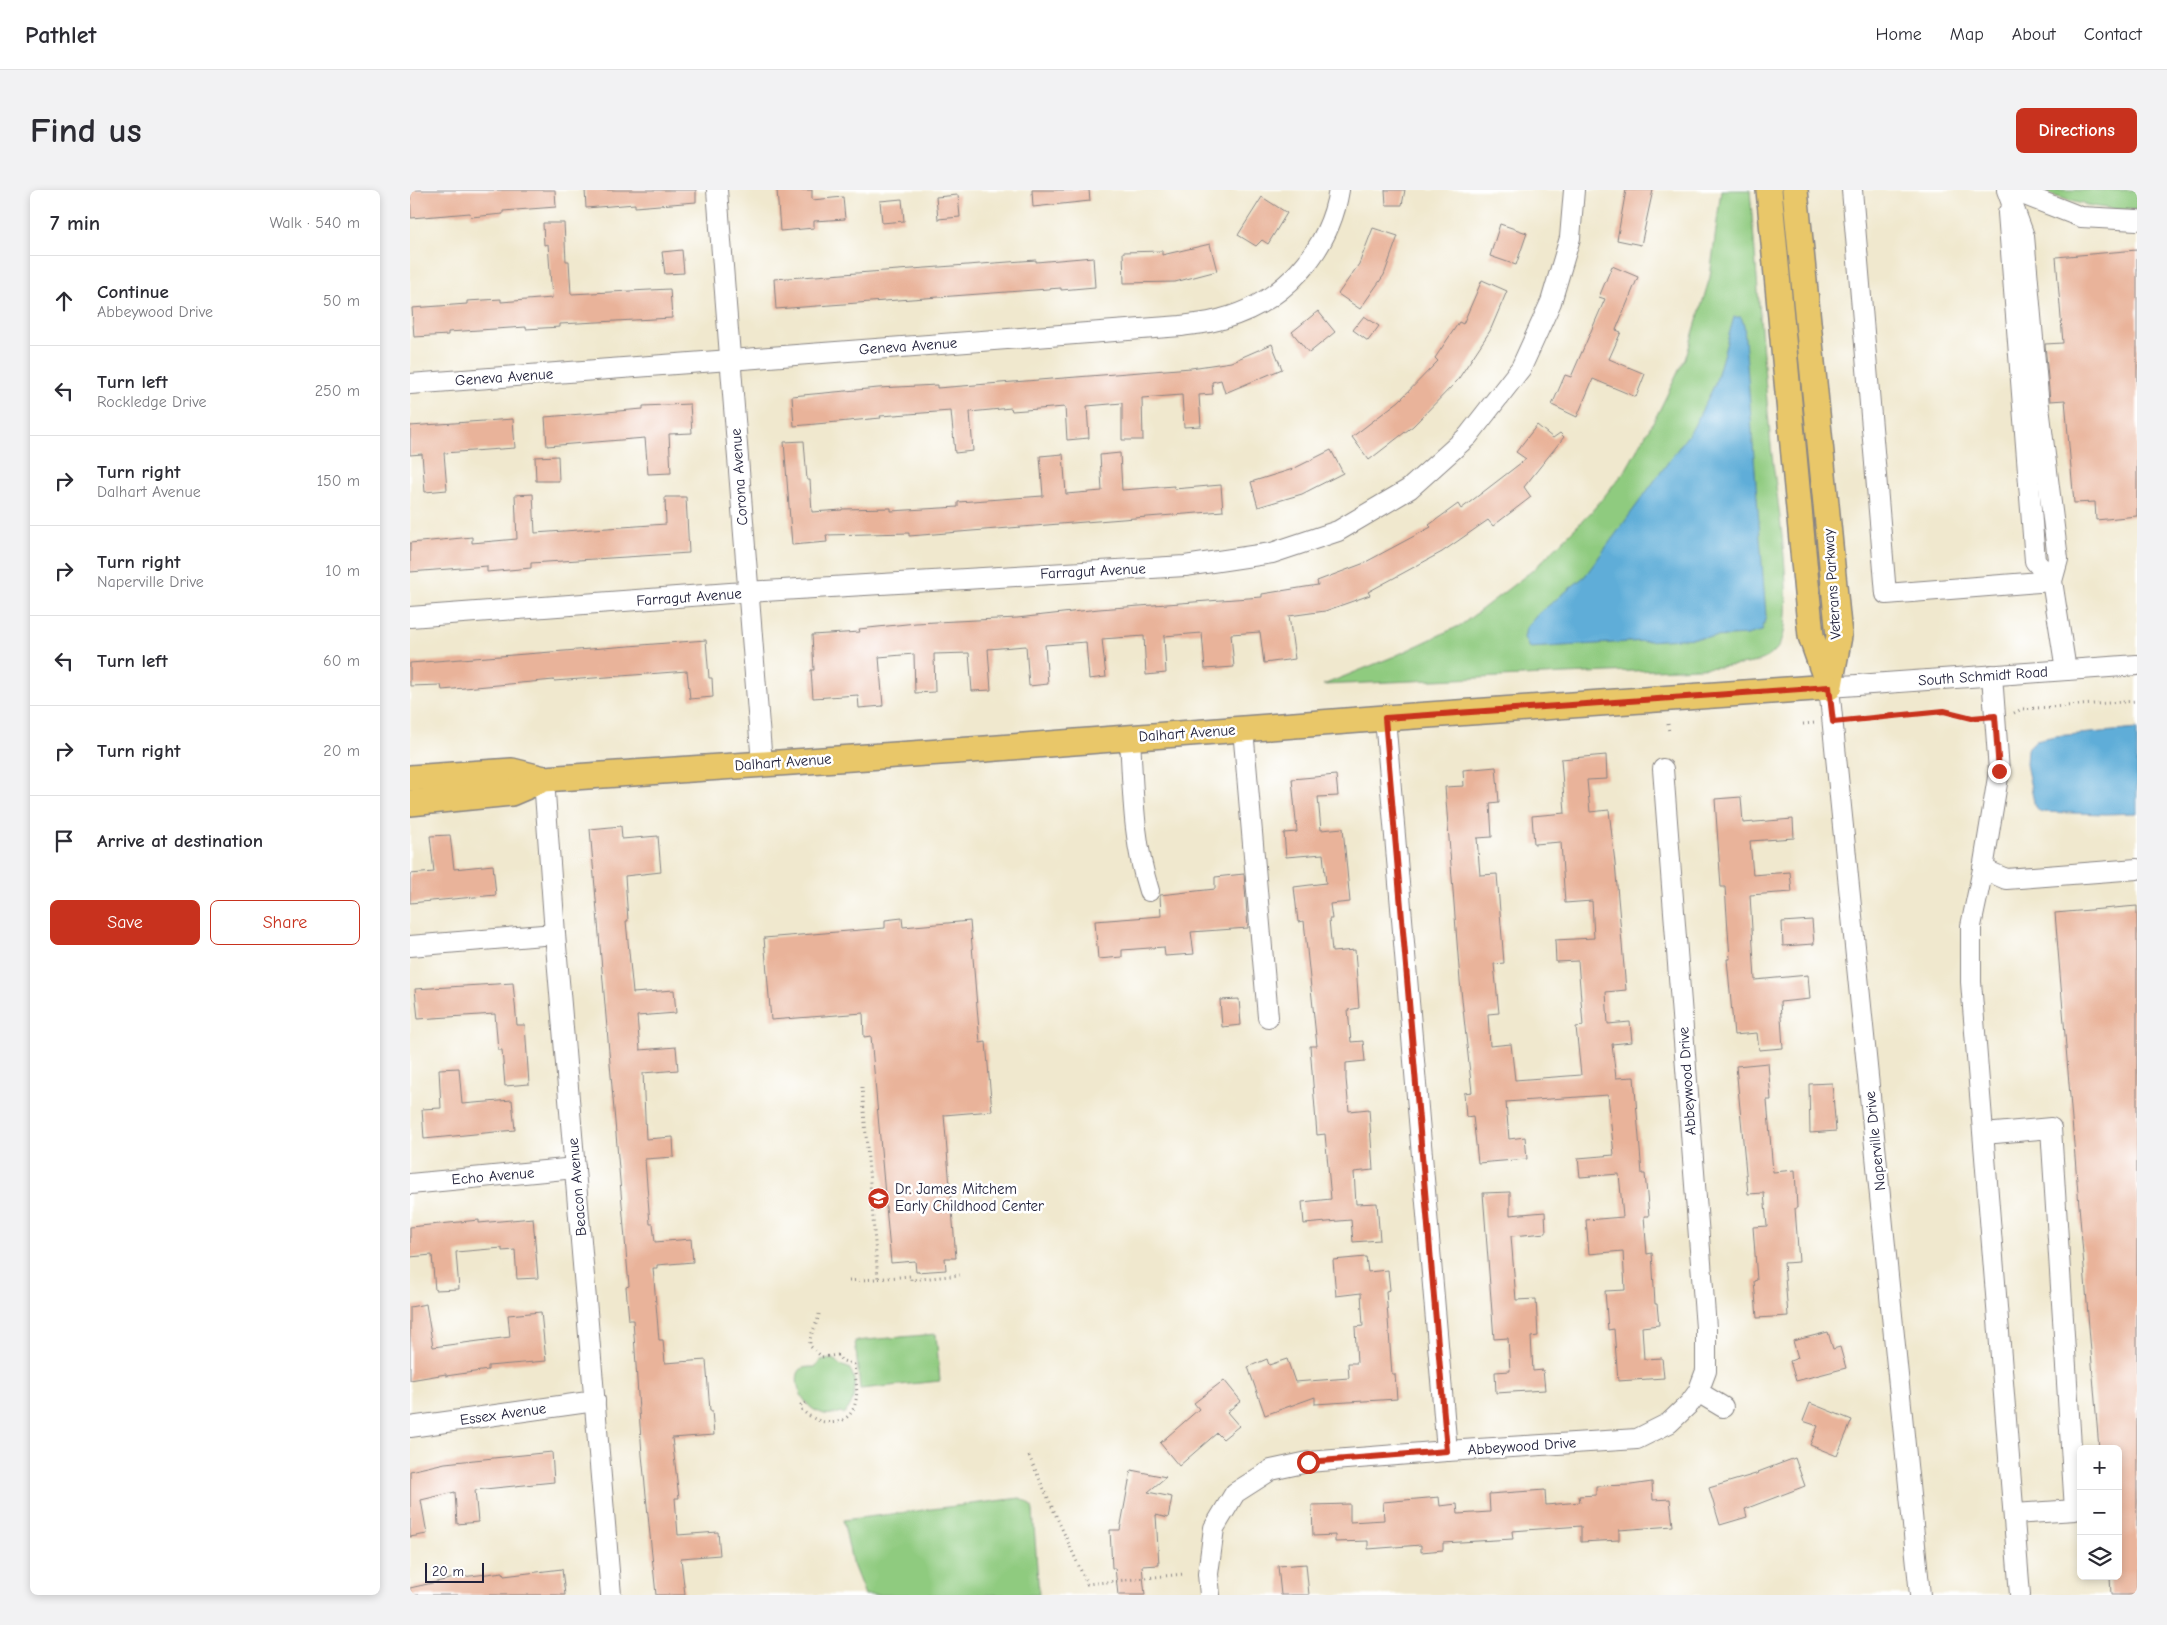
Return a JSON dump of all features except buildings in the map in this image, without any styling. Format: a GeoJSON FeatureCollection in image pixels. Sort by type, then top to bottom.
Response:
{"type":"FeatureCollection","features":[{"type":"Feature","properties":{"kind":"main road","name":"Veterans Parkway"},"geometry":{"type":"LineString","coordinates":[[1769,190],[1811,636],[1829,687]]}},
{"type":"Feature","properties":{"kind":"main road","name":"Veterans Parkway"},"geometry":{"type":"LineString","coordinates":[[1795,190],[1839,636],[1829,687]]}},
{"type":"Feature","properties":{"kind":"main road","name":"Dalhart Avenue"},"geometry":{"type":"LineString","coordinates":[[410,778],[512,771],[544,779],[1829,687]]}},
{"type":"Feature","properties":{"kind":"main road","name":"Dalhart Avenue"},"geometry":{"type":"LineString","coordinates":[[410,803],[511,793],[544,779]]}},
{"type":"Feature","properties":{"kind":"street","name":"Corona Avenue"},"geometry":{"type":"LineString","coordinates":[[717,190],[762,764]]}},
{"type":"Feature","properties":{"kind":"street","name":"Geneva Avenue"},"geometry":{"type":"LineString","coordinates":[[410,384],[1181,326],[1222,319],[1260,304],[1294,279],[1321,243],[1330,223],[1339,190]]}},
{"type":"Feature","properties":{"kind":"street","name":"Farragut Avenue"},"geometry":{"type":"LineString","coordinates":[[410,618],[748,592],[1185,566],[1272,553],[1338,531],[1408,489],[1422,478],[1468,436],[1521,368],[1551,302],[1570,238],[1574,190]]}},
{"type":"Feature","properties":{"kind":"street"},"geometry":{"type":"LineString","coordinates":[[1852,190],[1886,594],[2052,582]]}},
{"type":"Feature","properties":{"kind":"street"},"geometry":{"type":"LineString","coordinates":[[2006,190],[2024,236],[2021,282],[2037,468],[2031,506],[2035,561],[2052,582]]}},
{"type":"Feature","properties":{"kind":"street"},"geometry":{"type":"LineString","coordinates":[[2012,190],[2081,216],[2137,220]]}},
{"type":"Feature","properties":{"kind":"street"},"geometry":{"type":"LineString","coordinates":[[2037,468],[2051,503],[2058,559],[2052,582],[2066,670]]}},
{"type":"Feature","properties":{"kind":"street"},"geometry":{"type":"LineString","coordinates":[[2031,506],[2051,503]]}},
{"type":"Feature","properties":{"kind":"street","name":"South Schmidt Road"},"geometry":{"type":"LineString","coordinates":[[1829,687],[2137,665]]}},
{"type":"Feature","properties":{"kind":"street"},"geometry":{"type":"LineString","coordinates":[[1992,675],[1999,771],[1983,869],[1971,926],[1971,982],[2020,1595]]}},
{"type":"Feature","properties":{"kind":"street","name":"Naperville Drive"},"geometry":{"type":"LineString","coordinates":[[1829,687],[1920,1595]]}},
{"type":"Feature","properties":{"kind":"street"},"geometry":{"type":"LineString","coordinates":[[1385,718],[1447,1451]]}},
{"type":"Feature","properties":{"kind":"street"},"geometry":{"type":"LineString","coordinates":[[1243,729],[1268,1017]]}},
{"type":"Feature","properties":{"kind":"street"},"geometry":{"type":"LineString","coordinates":[[1130,738],[1137,844],[1140,864],[1149,891]]}},
{"type":"Feature","properties":{"kind":"street","name":"Abbeywood Drive"},"geometry":{"type":"LineString","coordinates":[[1210,1595],[1208,1574],[1214,1528],[1235,1493],[1271,1470],[1308,1462],[1636,1439],[1669,1422],[1690,1403],[1698,1392],[1706,1371],[1706,1328],[1663,769]]}},
{"type":"Feature","properties":{"kind":"street","name":"Beacon Avenue"},"geometry":{"type":"LineString","coordinates":[[544,779],[555,934],[611,1595]]}},
{"type":"Feature","properties":{"kind":"street"},"geometry":{"type":"LineString","coordinates":[[1983,869],[2006,879],[2137,870]]}},
{"type":"Feature","properties":{"kind":"street"},"geometry":{"type":"LineString","coordinates":[[410,946],[555,934]]}},
{"type":"Feature","properties":{"kind":"street"},"geometry":{"type":"LineString","coordinates":[[1984,1134],[2051,1128],[2075,1510],[2014,1514]]}},
{"type":"Feature","properties":{"kind":"street","name":"Echo Avenue"},"geometry":{"type":"LineString","coordinates":[[410,1184],[575,1168]]}},
{"type":"Feature","properties":{"kind":"street"},"geometry":{"type":"LineString","coordinates":[[1698,1392],[1723,1406]]}},
{"type":"Feature","properties":{"kind":"street","name":"Essex Avenue"},"geometry":{"type":"LineString","coordinates":[[410,1427],[595,1401]]}},
{"type":"Feature","properties":{"kind":"path"},"geometry":{"type":"LineString","coordinates":[[1803,724],[1944,711],[1972,718],[2009,715],[2022,709],[2137,700]]}},
{"type":"Feature","properties":{"kind":"path"},"geometry":{"type":"LineString","coordinates":[[1668,724],[1669,732]]}},
{"type":"Feature","properties":{"kind":"path"},"geometry":{"type":"LineString","coordinates":[[862,1088],[878,1279]]}},
{"type":"Feature","properties":{"kind":"path"},"geometry":{"type":"LineString","coordinates":[[849,1281],[911,1276],[911,1280],[960,1275]]}},
{"type":"Feature","properties":{"kind":"path"},"geometry":{"type":"LineString","coordinates":[[806,1403],[801,1405],[801,1409],[815,1420],[824,1423],[835,1422],[845,1418],[853,1409],[856,1399],[854,1364],[841,1360],[838,1355],[822,1357],[810,1346],[809,1337],[817,1323],[819,1314]]}},
{"type":"Feature","properties":{"kind":"path"},"geometry":{"type":"LineString","coordinates":[[1029,1456],[1087,1584],[1184,1574]]}},
{"type":"Feature","properties":{"kind":"green space"},"geometry":{"type":"Polygon","coordinates":[[[1721,190],[1750,190],[1771,446],[1786,579],[1785,629],[1780,644],[1775,651],[1769,656],[1753,663],[1720,667],[1323,685],[1395,656],[1461,625],[1533,570],[1592,511],[1625,471],[1658,413],[1687,354],[1710,277],[1721,190]]]}},
{"type":"Feature","properties":{"kind":"green space"},"geometry":{"type":"Polygon","coordinates":[[[2038,190],[2137,190],[2137,210],[2111,209],[2086,205],[2038,190]]]}},
{"type":"Feature","properties":{"kind":"green space"},"geometry":{"type":"Polygon","coordinates":[[[936,1334],[940,1381],[860,1389],[855,1341],[936,1334]]]}},
{"type":"Feature","properties":{"kind":"green space"},"geometry":{"type":"Polygon","coordinates":[[[834,1359],[839,1365],[849,1368],[854,1380],[853,1398],[844,1414],[841,1412],[829,1414],[818,1412],[809,1406],[803,1398],[797,1380],[799,1372],[803,1368],[815,1367],[821,1360],[834,1359]]]}},
{"type":"Feature","properties":{"kind":"green space"},"geometry":{"type":"Polygon","coordinates":[[[1020,1498],[1030,1504],[1033,1511],[1039,1595],[865,1595],[852,1562],[843,1520],[1020,1498]]]}},
{"type":"Feature","properties":{"kind":"water"},"geometry":{"type":"Polygon","coordinates":[[[1734,317],[1741,317],[1744,325],[1766,616],[1762,631],[1747,635],[1529,648],[1524,638],[1526,628],[1538,614],[1585,576],[1693,428],[1715,384],[1734,317]]]}},
{"type":"Feature","properties":{"kind":"water"},"geometry":{"type":"Polygon","coordinates":[[[2137,729],[2137,813],[2041,812],[2035,807],[2026,764],[2027,749],[2036,740],[2055,736],[2137,729]]]}},
{"type":"Feature","properties":{"kind":"place","name":"Dr. James Mitchem Early Childhood Center"},"geometry":{"type":"Point","coordinates":[879,1198]}},
{"type":"Feature","properties":{"kind":"route"},"geometry":{"type":"LineString","coordinates":[[1308,1462],[1447,1451],[1385,718],[1829,687],[1833,722],[1944,711],[1972,718],[1995,716],[1999,771]]}}]}
